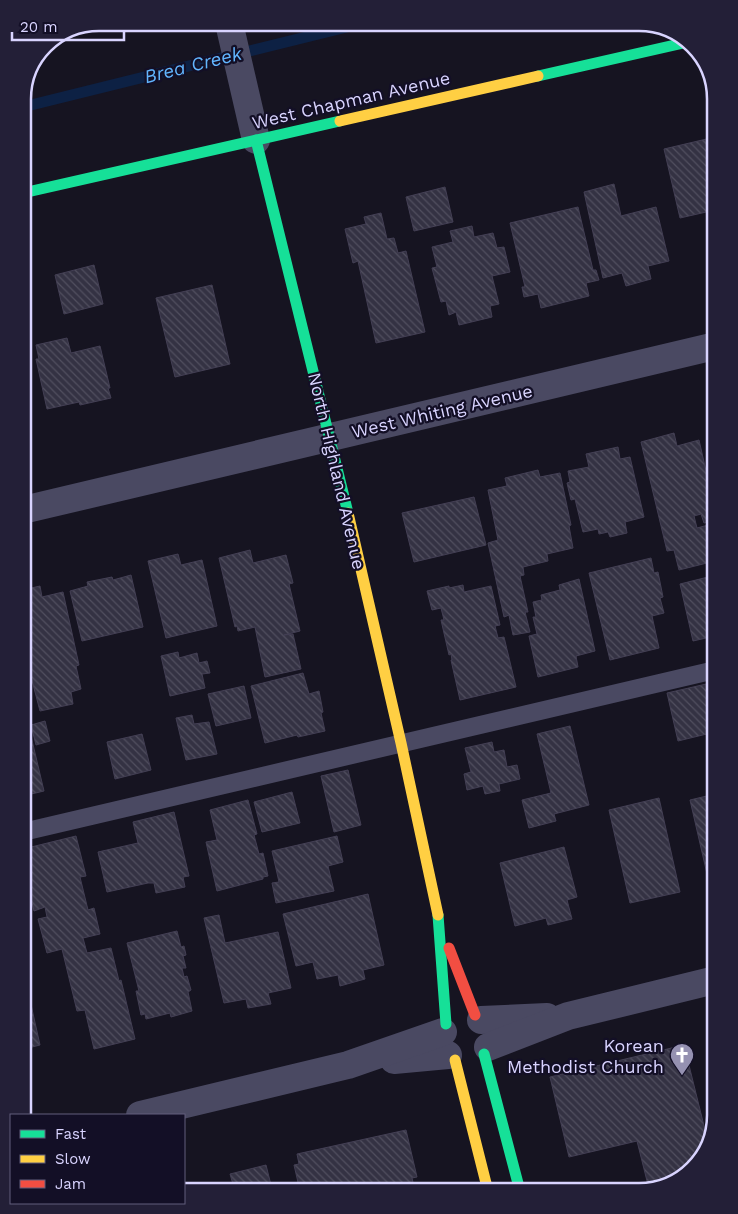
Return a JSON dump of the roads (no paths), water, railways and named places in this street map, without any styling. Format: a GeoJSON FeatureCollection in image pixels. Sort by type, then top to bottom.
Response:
{"type":"FeatureCollection","features":[{"type":"Feature","properties":{"kind":"street","name":"North Highland Avenue"},"geometry":{"type":"LineString","coordinates":[[231,31],[256,140],[330,437],[401,743],[439,921],[448,1043],[486,1183]]}},
{"type":"Feature","properties":{"kind":"street","name":"West Chapman Avenue"},"geometry":{"type":"LineString","coordinates":[[31,191],[679,44]]}},
{"type":"Feature","properties":{"kind":"street","name":"West Whiting Avenue"},"geometry":{"type":"LineString","coordinates":[[31,508],[707,348]]}},
{"type":"Feature","properties":{"kind":"street","name":"North Highland Avenue"},"geometry":{"type":"LineString","coordinates":[[439,921],[478,1018]]}},
{"type":"Feature","properties":{"kind":"street"},"geometry":{"type":"LineString","coordinates":[[486,1050],[568,1016],[707,982]]}},
{"type":"Feature","properties":{"kind":"street"},"geometry":{"type":"LineString","coordinates":[[448,1043],[452,1018],[460,1015],[478,1018],[568,1016]]}},
{"type":"Feature","properties":{"kind":"street"},"geometry":{"type":"LineString","coordinates":[[448,1043],[471,1062],[478,1059],[486,1050],[490,1040],[490,1032],[478,1018]]}},
{"type":"Feature","properties":{"kind":"street"},"geometry":{"type":"LineString","coordinates":[[144,1114],[448,1043]]}},
{"type":"Feature","properties":{"kind":"street"},"geometry":{"type":"LineString","coordinates":[[486,1050],[518,1183]]}},
{"type":"Feature","properties":{"kind":"lane"},"geometry":{"type":"LineString","coordinates":[[31,830],[707,672]]}},
{"type":"Feature","properties":{"kind":"waterway","name":"Brea Creek"},"geometry":{"type":"LineString","coordinates":[[31,105],[331,31]]}},
{"type":"Feature","properties":{"kind":"place","name":"Korean Methodist Church"},"geometry":{"type":"Point","coordinates":[682,1076]}}]}
